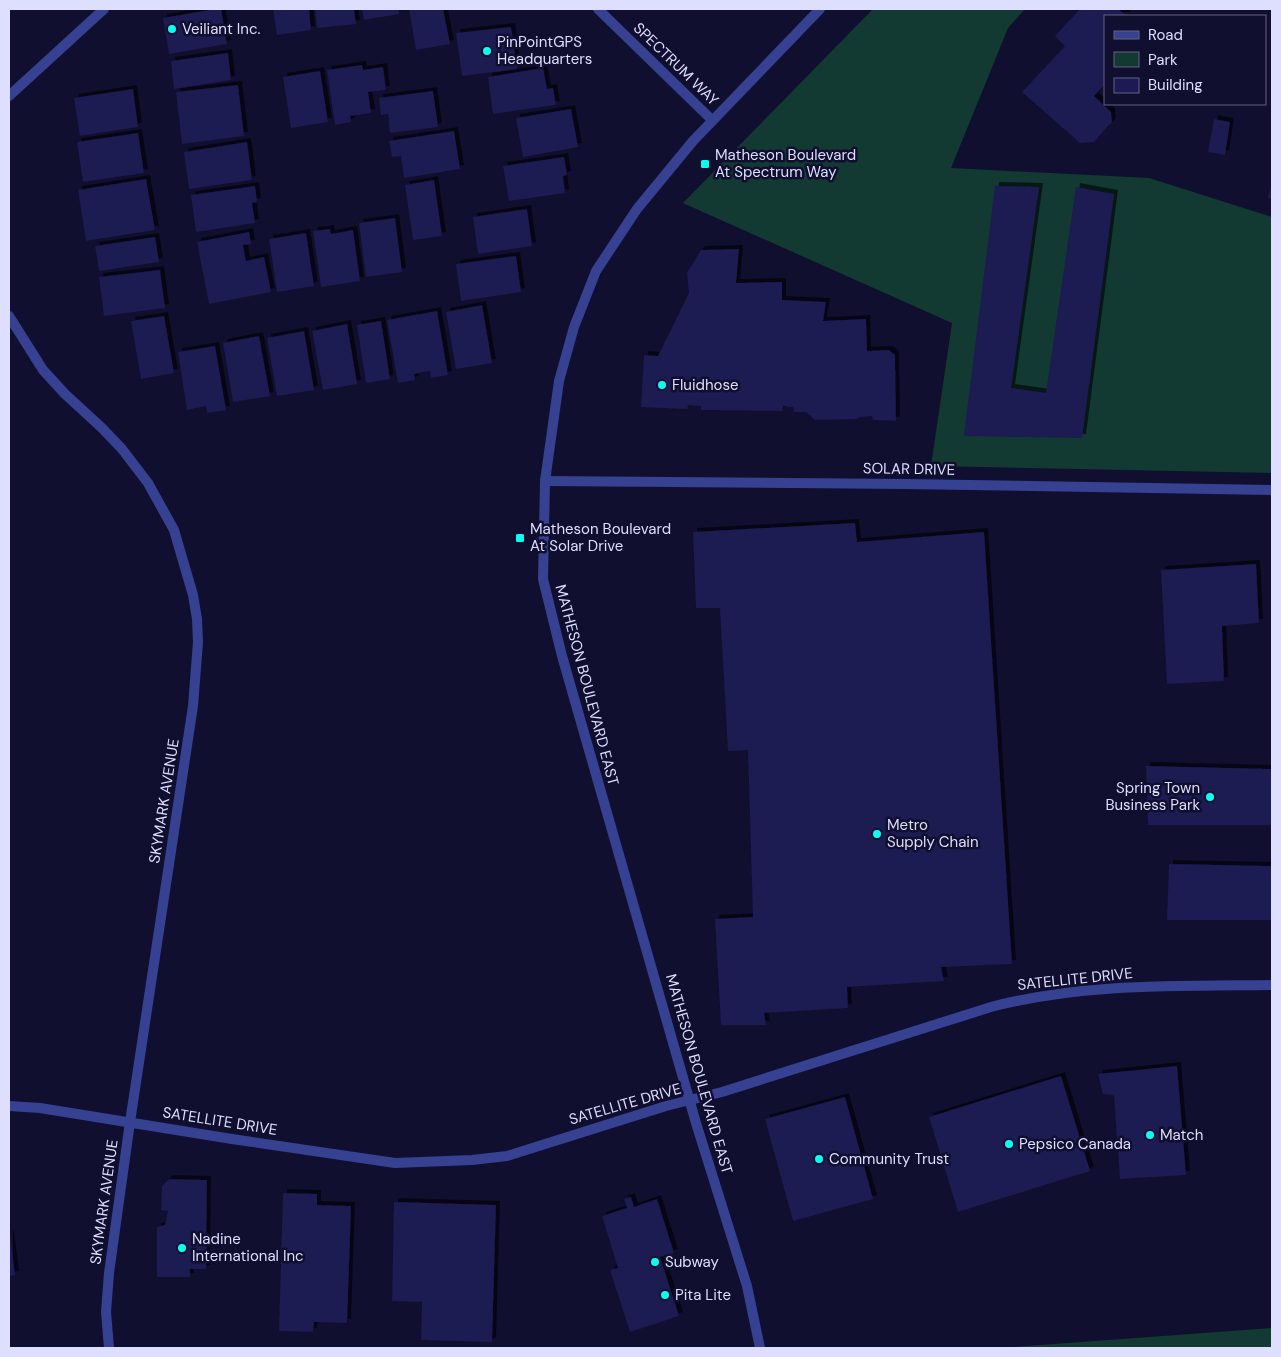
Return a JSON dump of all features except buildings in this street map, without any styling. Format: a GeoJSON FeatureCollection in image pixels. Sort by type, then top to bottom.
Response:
{"type":"FeatureCollection","features":[{"type":"Feature","properties":{"kind":"street"},"geometry":{"type":"LineString","coordinates":[[9,96],[104,9]]}},
{"type":"Feature","properties":{"kind":"street","name":"SPECTRUM WAY"},"geometry":{"type":"LineString","coordinates":[[598,9],[712,120]]}},
{"type":"Feature","properties":{"kind":"street","name":"MATHESON BOULEVARD EAST"},"geometry":{"type":"LineString","coordinates":[[760,1348],[747,1286],[696,1123],[562,656],[543,579],[545,481],[559,381],[574,327],[596,270],[637,209],[712,120],[820,9]]}},
{"type":"Feature","properties":{"kind":"street","name":"SKYMARK AVENUE"},"geometry":{"type":"LineString","coordinates":[[9,316],[43,370],[122,449],[148,483],[174,530],[196,611],[198,642],[193,706],[109,1273],[106,1312],[109,1348]]}},
{"type":"Feature","properties":{"kind":"street","name":"SOLAR DRIVE"},"geometry":{"type":"LineString","coordinates":[[545,481],[1272,490]]}},
{"type":"Feature","properties":{"kind":"street","name":"SATELLITE DRIVE"},"geometry":{"type":"LineString","coordinates":[[9,1106],[40,1108],[395,1163],[472,1160],[507,1156],[722,1092],[1017,1000],[1044,995],[1169,986],[1272,985]]}},
{"type":"Feature","properties":{"kind":"green space"},"geometry":{"type":"Polygon","coordinates":[[[873,9],[1025,9],[1008,28],[951,168],[1149,178],[1272,217],[1272,473],[931,466],[952,323],[683,203],[873,9]]]}},
{"type":"Feature","properties":{"kind":"green space"},"geometry":{"type":"Polygon","coordinates":[[[1272,1328],[1272,1348],[1000,1348],[1272,1328]]]}},
{"type":"Feature","properties":{"kind":"place","name":"Veiliant Inc."},"geometry":{"type":"Point","coordinates":[172,29]}},
{"type":"Feature","properties":{"kind":"place","name":"PinPointGPS Headquarters"},"geometry":{"type":"Point","coordinates":[487,51]}},
{"type":"Feature","properties":{"kind":"place","name":"Matheson Boulevard At Spectrum Way"},"geometry":{"type":"Point","coordinates":[705,164]}},
{"type":"Feature","properties":{"kind":"place","name":"Fluidhose"},"geometry":{"type":"Point","coordinates":[662,385]}},
{"type":"Feature","properties":{"kind":"place","name":"Matheson Boulevard At Solar Drive"},"geometry":{"type":"Point","coordinates":[520,538]}},
{"type":"Feature","properties":{"kind":"place","name":"Spring Town Business Park"},"geometry":{"type":"Point","coordinates":[1210,797]}},
{"type":"Feature","properties":{"kind":"place","name":"Metro Supply Chain"},"geometry":{"type":"Point","coordinates":[877,834]}},
{"type":"Feature","properties":{"kind":"place","name":"Match"},"geometry":{"type":"Point","coordinates":[1150,1135]}},
{"type":"Feature","properties":{"kind":"place","name":"Pepsico Canada"},"geometry":{"type":"Point","coordinates":[1009,1144]}},
{"type":"Feature","properties":{"kind":"place","name":"Community Trust"},"geometry":{"type":"Point","coordinates":[819,1159]}},
{"type":"Feature","properties":{"kind":"place","name":"Nadine International Inc"},"geometry":{"type":"Point","coordinates":[182,1248]}},
{"type":"Feature","properties":{"kind":"place","name":"Subway"},"geometry":{"type":"Point","coordinates":[655,1262]}},
{"type":"Feature","properties":{"kind":"place","name":"Pita Lite"},"geometry":{"type":"Point","coordinates":[665,1295]}}]}
